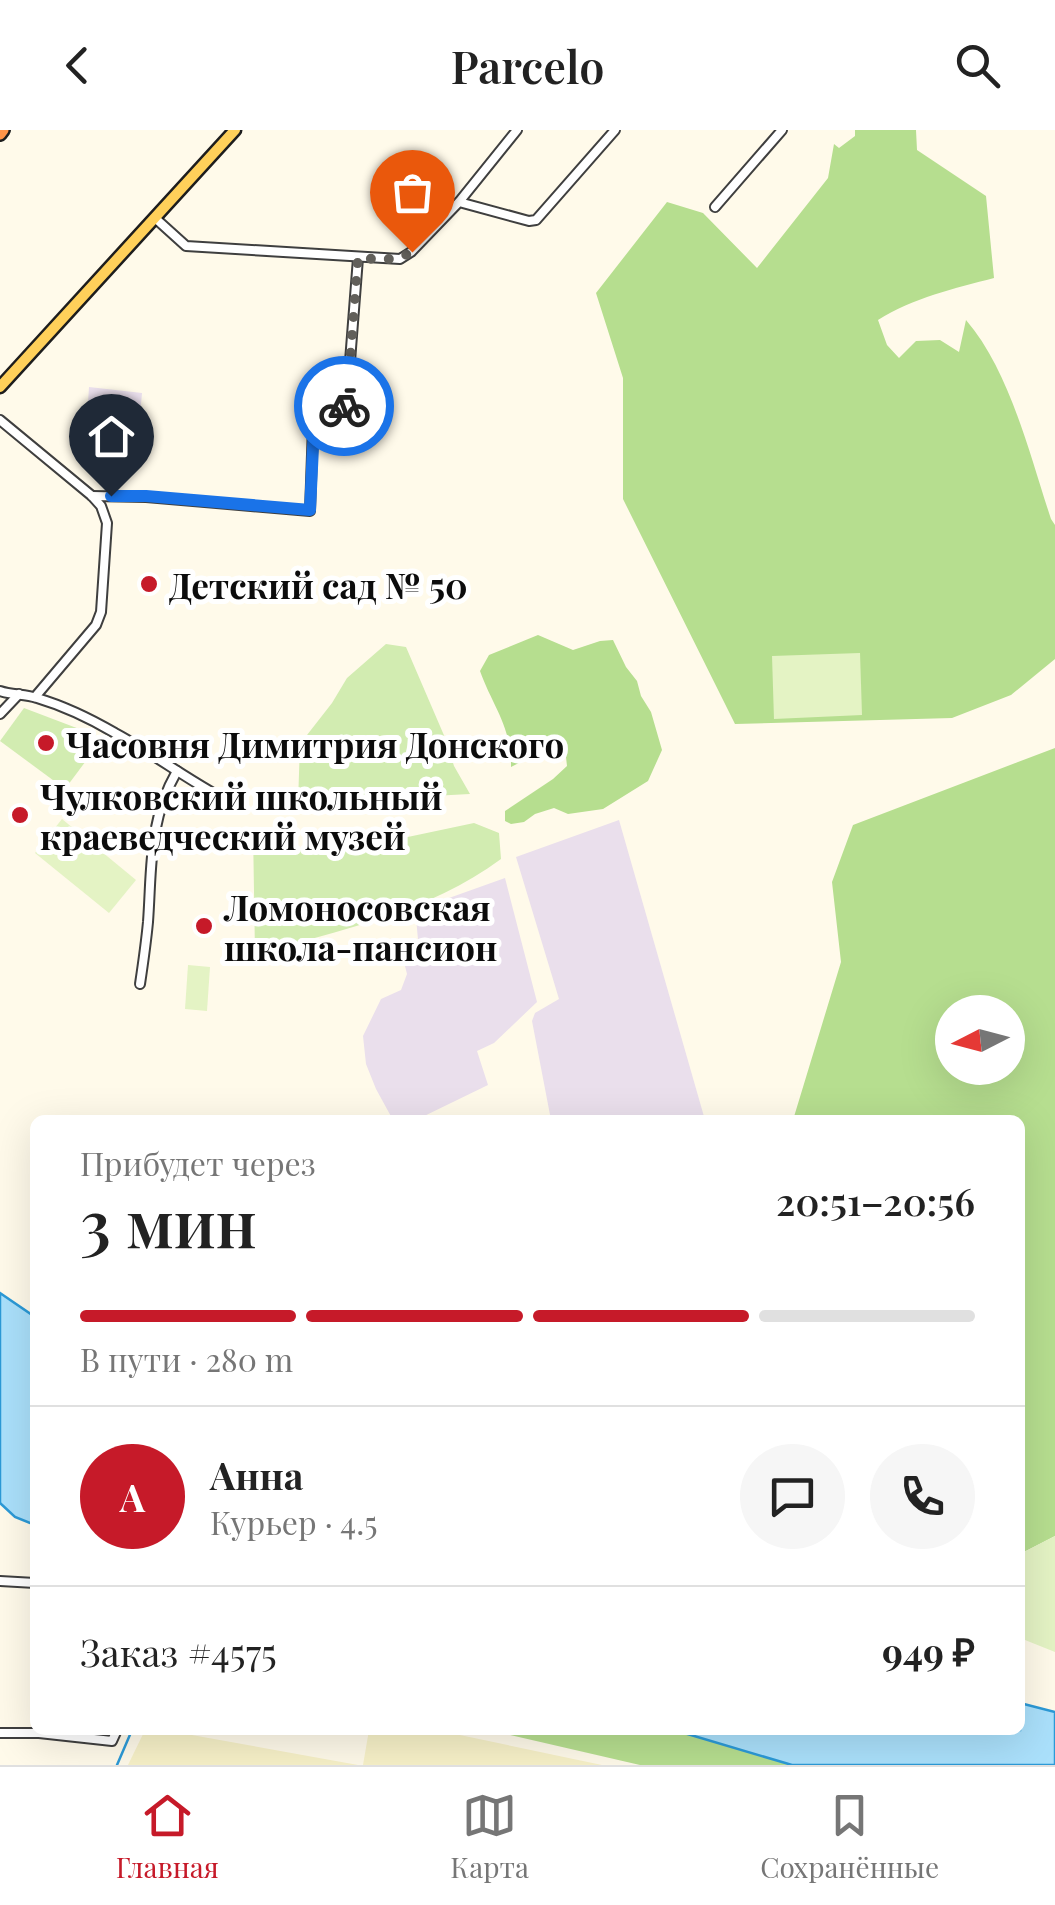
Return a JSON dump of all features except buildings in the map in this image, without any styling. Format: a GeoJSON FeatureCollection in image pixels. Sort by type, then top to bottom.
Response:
{"type":"FeatureCollection","features":[{"type":"Feature","properties":{"kind":"main road"},"geometry":{"type":"LineString","coordinates":[[0,388],[236,130]]}},
{"type":"Feature","properties":{"kind":"street"},"geometry":{"type":"LineString","coordinates":[[155,218],[186,246],[400,259],[412,252],[459,202],[517,130]]}},
{"type":"Feature","properties":{"kind":"street"},"geometry":{"type":"LineString","coordinates":[[459,202],[536,220],[615,130]]}},
{"type":"Feature","properties":{"kind":"street"},"geometry":{"type":"LineString","coordinates":[[715,207],[782,130]]}},
{"type":"Feature","properties":{"kind":"street"},"geometry":{"type":"LineString","coordinates":[[92,496],[146,496],[310,510],[314,426],[330,421],[347,400],[358,258]]}},
{"type":"Feature","properties":{"kind":"street"},"geometry":{"type":"LineString","coordinates":[[0,420],[92,496],[101,506],[107,523],[101,612],[96,625],[35,697]]}},
{"type":"Feature","properties":{"kind":"street"},"geometry":{"type":"LineString","coordinates":[[0,691],[35,697],[112,731],[242,808]]}},
{"type":"Feature","properties":{"kind":"street"},"geometry":{"type":"LineString","coordinates":[[0,714],[20,694]]}},
{"type":"Feature","properties":{"kind":"street"},"geometry":{"type":"LineString","coordinates":[[140,984],[151,848],[164,794],[177,770]]}},
{"type":"Feature","properties":{"kind":"street"},"geometry":{"type":"LineString","coordinates":[[0,1581],[30,1582]]}},
{"type":"Feature","properties":{"kind":"street"},"geometry":{"type":"LineString","coordinates":[[0,1733],[30,1733]]}},
{"type":"Feature","properties":{"kind":"street"},"geometry":{"type":"LineString","coordinates":[[57,1735],[112,1741],[115,1735]]}},
{"type":"Feature","properties":{"kind":"shaded area"},"geometry":{"type":"Polygon","coordinates":[[[89,387],[142,393],[138,436],[128,452],[102,451],[86,434],[89,387]]]}},
{"type":"Feature","properties":{"kind":"shaded area"},"geometry":{"type":"Polygon","coordinates":[[[619,820],[704,1115],[550,1115],[532,1021],[535,1013],[559,999],[516,857],[619,820]]]}},
{"type":"Feature","properties":{"kind":"shaded area"},"geometry":{"type":"Polygon","coordinates":[[[505,878],[537,1002],[494,1043],[477,1051],[488,1085],[426,1115],[390,1115],[366,1064],[363,1036],[381,999],[401,990],[407,974],[405,966],[420,961],[416,918],[421,908],[505,878]]]}},
{"type":"Feature","properties":{"kind":"shaded area"},"geometry":{"type":"Polygon","coordinates":[[[143,1735],[192,1735],[358,1765],[128,1765],[143,1735]]]}},
{"type":"Feature","properties":{"kind":"shaded area"},"geometry":{"type":"Polygon","coordinates":[[[368,1735],[460,1735],[602,1765],[363,1765],[368,1735]]]}},
{"type":"Feature","properties":{"kind":"green space"},"geometry":{"type":"Polygon","coordinates":[[[855,130],[916,130],[917,150],[986,196],[994,278],[920,300],[878,320],[887,345],[899,358],[916,341],[940,340],[959,352],[966,320],[995,364],[1055,525],[1055,659],[1011,695],[952,718],[735,724],[623,499],[623,378],[596,293],[667,202],[703,213],[757,268],[828,178],[834,144],[839,148],[855,136],[855,130]]]}},
{"type":"Feature","properties":{"kind":"green space"},"geometry":{"type":"Polygon","coordinates":[[[538,635],[573,650],[613,640],[651,712],[662,750],[648,781],[603,809],[568,814],[554,808],[511,824],[505,821],[505,811],[567,766],[565,748],[546,749],[511,767],[505,728],[480,671],[489,655],[538,635]]]}},
{"type":"Feature","properties":{"kind":"green space"},"geometry":{"type":"Polygon","coordinates":[[[386,644],[406,647],[454,766],[470,794],[298,803],[300,744],[347,678],[386,644]]]}},
{"type":"Feature","properties":{"kind":"green space"},"geometry":{"type":"Polygon","coordinates":[[[860,653],[862,715],[774,719],[772,656],[860,653]]]}},
{"type":"Feature","properties":{"kind":"green space"},"geometry":{"type":"Polygon","coordinates":[[[24,708],[103,738],[65,789],[0,741],[24,708]]]}},
{"type":"Feature","properties":{"kind":"green space"},"geometry":{"type":"Polygon","coordinates":[[[1055,748],[1055,1536],[1025,1551],[1025,1115],[795,1115],[841,962],[832,882],[853,825],[1055,748]]]}},
{"type":"Feature","properties":{"kind":"green space"},"geometry":{"type":"Polygon","coordinates":[[[62,819],[136,880],[109,913],[35,853],[62,819]]]}},
{"type":"Feature","properties":{"kind":"green space"},"geometry":{"type":"Polygon","coordinates":[[[474,823],[499,833],[501,859],[473,877],[382,918],[255,954],[253,830],[310,854],[474,823]]]}},
{"type":"Feature","properties":{"kind":"green space"},"geometry":{"type":"Polygon","coordinates":[[[188,965],[210,967],[207,1011],[185,1009],[188,965]]]}},
{"type":"Feature","properties":{"kind":"green space"},"geometry":{"type":"Polygon","coordinates":[[[1055,1536],[1055,1652],[1025,1640],[1025,1551],[1055,1536]]]}},
{"type":"Feature","properties":{"kind":"green space"},"geometry":{"type":"Polygon","coordinates":[[[511,1735],[691,1735],[792,1765],[640,1765],[511,1735]]]}},
{"type":"Feature","properties":{"kind":"water"},"geometry":{"type":"Polygon","coordinates":[[[0,1293],[30,1314],[30,1523],[15,1517],[0,1503],[0,1293]]]}},
{"type":"Feature","properties":{"kind":"water"},"geometry":{"type":"Polygon","coordinates":[[[1025,1704],[1055,1712],[1055,1765],[792,1765],[691,1735],[1025,1735],[1025,1704]]]}},
{"type":"Feature","properties":{"kind":"waterway"},"geometry":{"type":"LineString","coordinates":[[117,1765],[130,1735]]}},
{"type":"Feature","properties":{"kind":"way so far"},"geometry":{"type":"LineString","coordinates":[[344,406],[358,258],[392,260],[412,252]]}},
{"type":"Feature","properties":{"kind":"place","name":"Детский сад № 50"},"geometry":{"type":"Point","coordinates":[149,584]}},
{"type":"Feature","properties":{"kind":"place","name":"Часовня Димитрия Донского"},"geometry":{"type":"Point","coordinates":[46,743]}},
{"type":"Feature","properties":{"kind":"place","name":"Чулковский школьный краеведческий музей"},"geometry":{"type":"Point","coordinates":[20,815]}},
{"type":"Feature","properties":{"kind":"place","name":"Ломоносовская школа-пансион"},"geometry":{"type":"Point","coordinates":[204,926]}},
{"type":"Feature","properties":{"kind":"route"},"geometry":{"type":"LineString","coordinates":[[111,496],[310,510],[314,426],[330,421],[344,406]]}}]}
